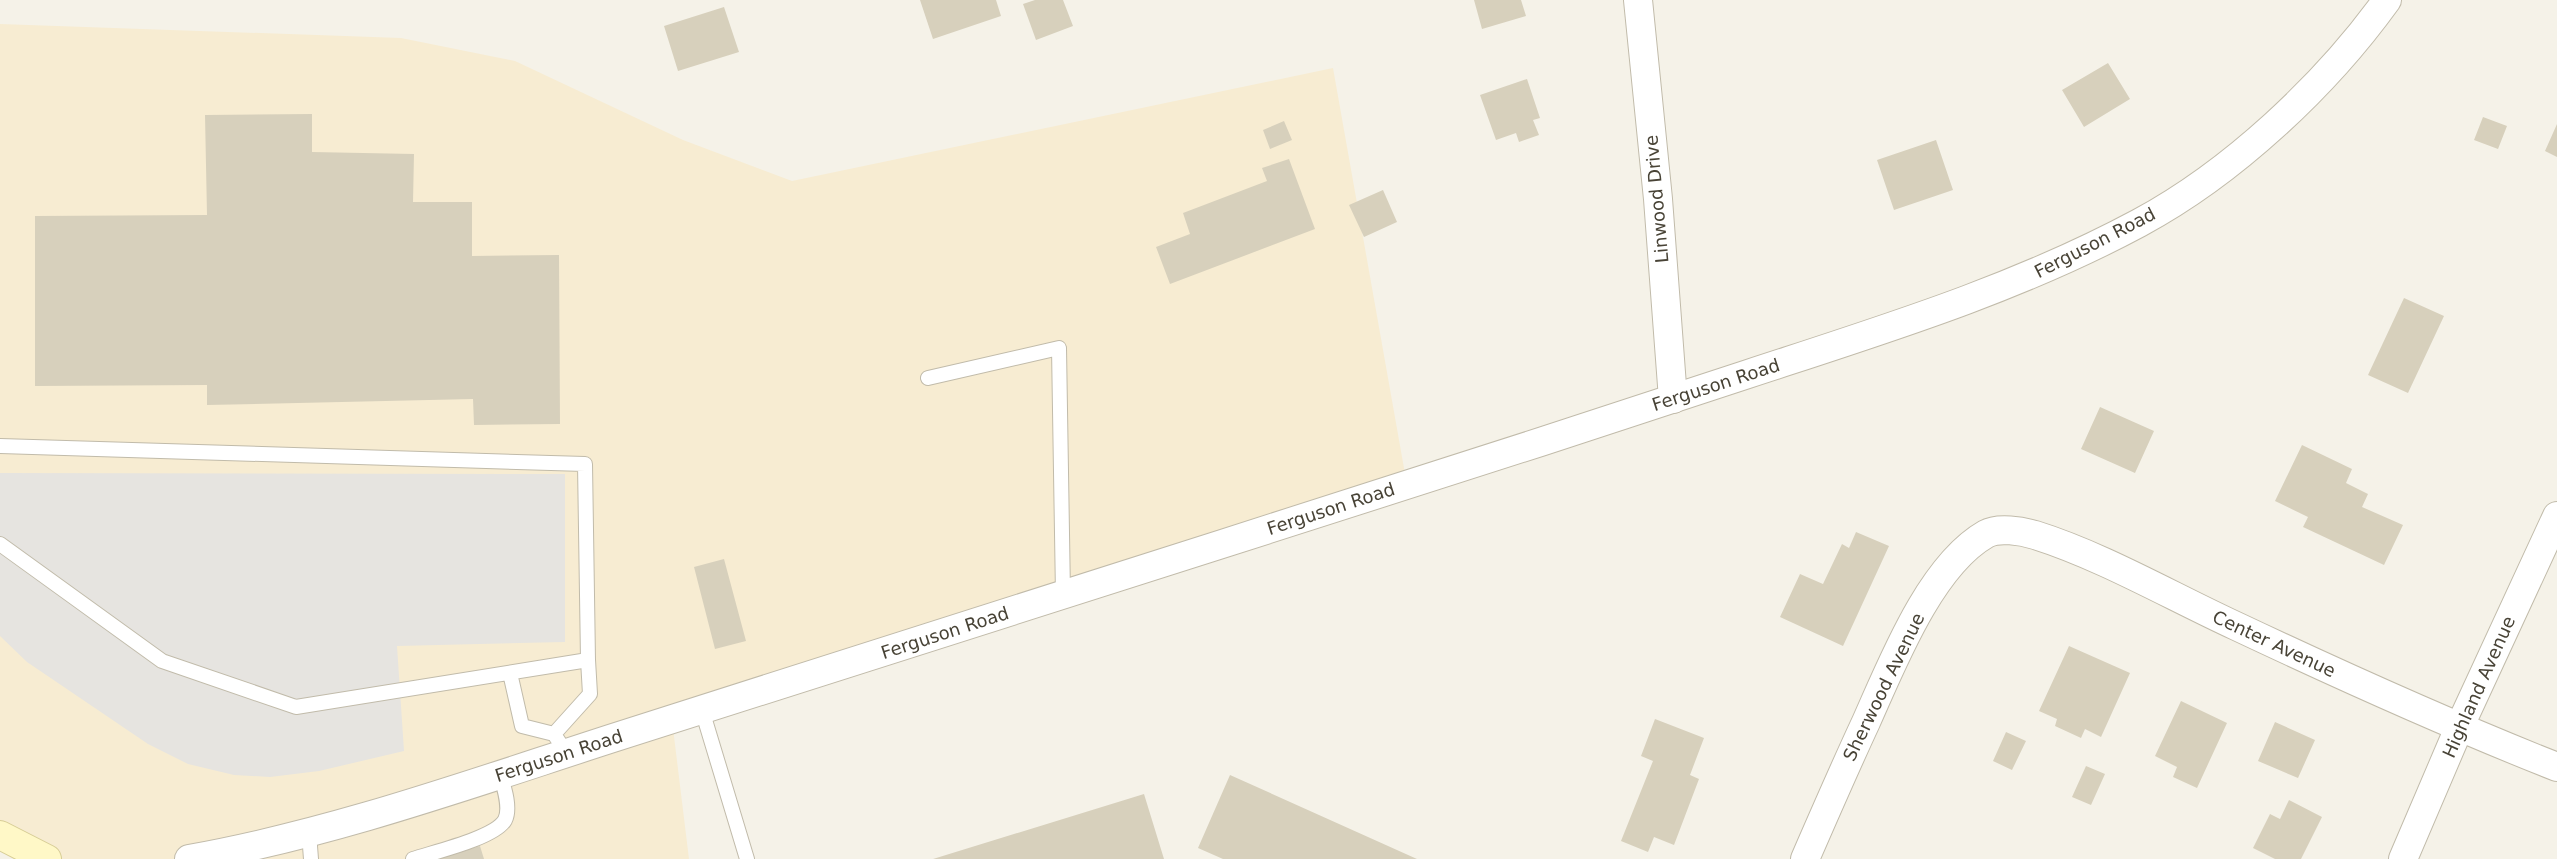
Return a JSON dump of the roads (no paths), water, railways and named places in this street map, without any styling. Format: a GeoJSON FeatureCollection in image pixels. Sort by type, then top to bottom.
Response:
{"type":"FeatureCollection","features":[{"type":"Feature","properties":{"kind":"main road"},"geometry":{"type":"LineString","coordinates":[[0,834],[47,859]]}},
{"type":"Feature","properties":{"kind":"street","name":"Linwood Drive"},"geometry":{"type":"LineString","coordinates":[[1638,0],[1658,198],[1673,399]]}},
{"type":"Feature","properties":{"kind":"street","name":"Ferguson Road"},"geometry":{"type":"LineString","coordinates":[[189,859],[236,851],[310,846],[500,774],[560,744],[702,710],[1673,399],[1996,291],[2079,254],[2148,218],[2218,171],[2278,123],[2326,73],[2387,0]]}},
{"type":"Feature","properties":{"kind":"street","name":"Highland Avenue"},"geometry":{"type":"LineString","coordinates":[[2403,859],[2459,728],[2557,516]]}},
{"type":"Feature","properties":{"kind":"street","name":"Center Avenue"},"geometry":{"type":"LineString","coordinates":[[1989,532],[2011,531],[2034,534],[2095,559],[2388,698],[2557,767]]}},
{"type":"Feature","properties":{"kind":"street","name":"Sherwood Avenue"},"geometry":{"type":"LineString","coordinates":[[1805,859],[1890,669],[1927,599],[1947,568],[1971,544],[1989,532]]}},
{"type":"Feature","properties":{"kind":"lane"},"geometry":{"type":"LineString","coordinates":[[928,378],[1059,348],[1063,595]]}},
{"type":"Feature","properties":{"kind":"lane"},"geometry":{"type":"LineString","coordinates":[[0,446],[585,464],[590,694],[560,744],[522,726],[510,673]]}},
{"type":"Feature","properties":{"kind":"lane"},"geometry":{"type":"LineString","coordinates":[[0,544],[162,661],[296,707],[588,660]]}},
{"type":"Feature","properties":{"kind":"lane"},"geometry":{"type":"LineString","coordinates":[[702,710],[746,859]]}},
{"type":"Feature","properties":{"kind":"lane"},"geometry":{"type":"LineString","coordinates":[[413,859],[485,835],[498,828],[506,819],[507,809],[500,774]]}}]}
